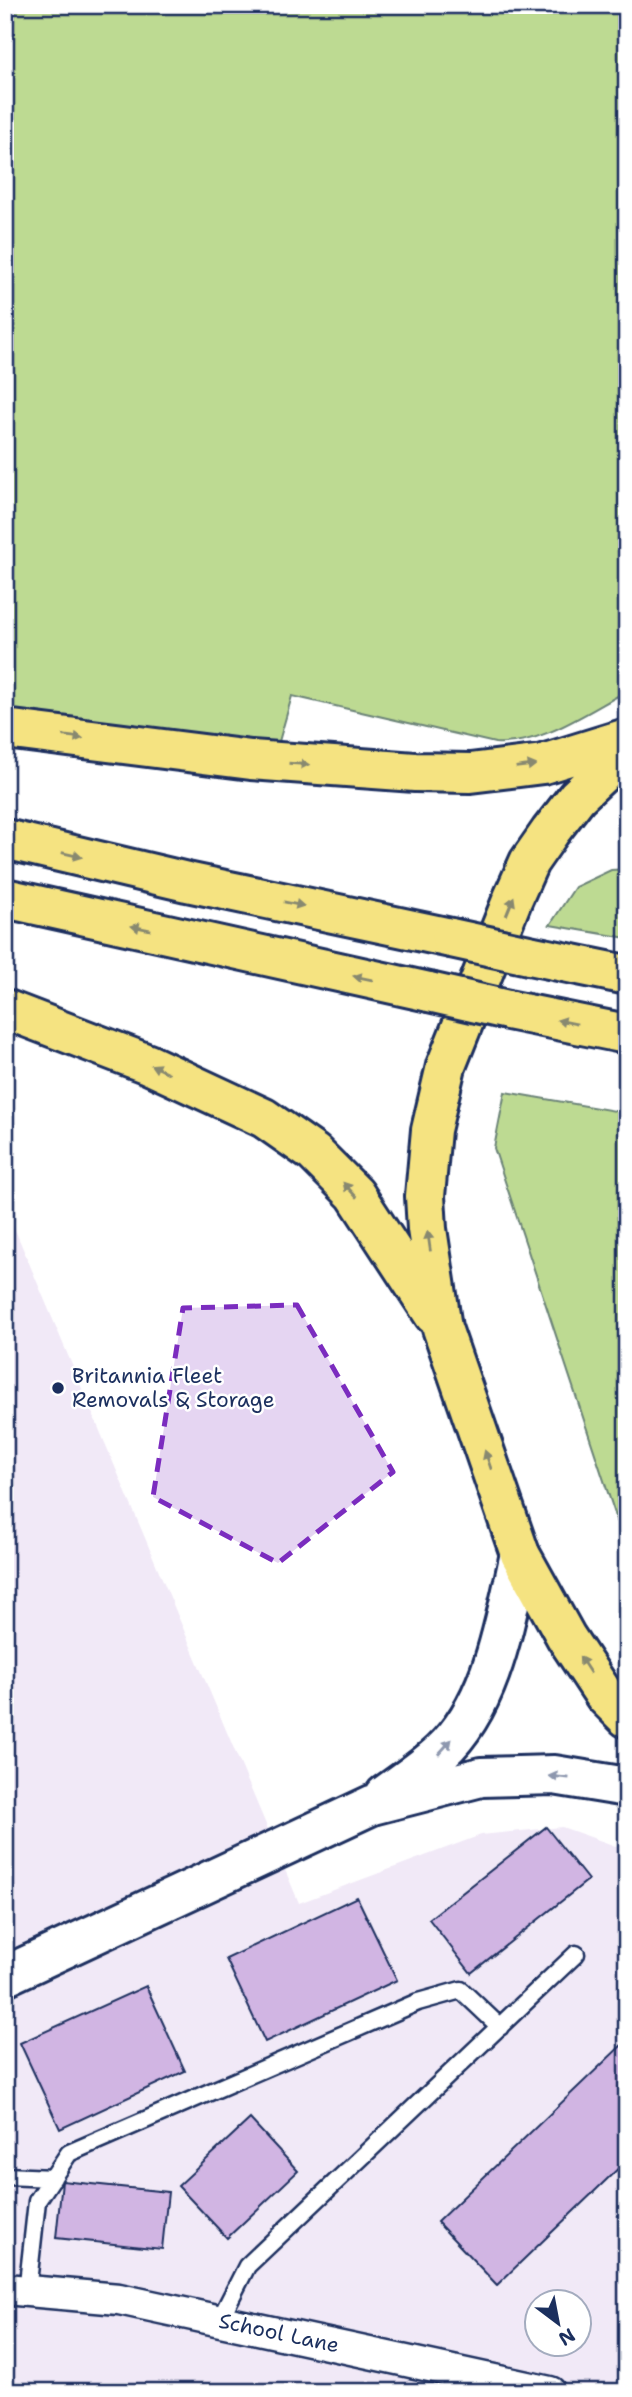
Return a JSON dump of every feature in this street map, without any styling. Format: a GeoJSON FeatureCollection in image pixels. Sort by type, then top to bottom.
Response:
{"type":"FeatureCollection","features":[{"type":"Feature","properties":{"kind":"highway"},"geometry":{"type":"LineString","coordinates":[[5,729],[251,760],[415,772],[470,773],[542,764],[627,738]]}},
{"type":"Feature","properties":{"kind":"highway"},"geometry":{"type":"LineString","coordinates":[[627,750],[577,797],[529,862],[446,1066],[430,1130],[425,1196],[442,1328],[520,1554],[566,1637],[605,1696],[627,1718]]}},
{"type":"Feature","properties":{"kind":"highway"},"geometry":{"type":"LineString","coordinates":[[5,839],[187,882],[627,975]]}},
{"type":"Feature","properties":{"kind":"highway"},"geometry":{"type":"LineString","coordinates":[[5,898],[627,1034]]}},
{"type":"Feature","properties":{"kind":"highway"},"geometry":{"type":"LineString","coordinates":[[5,1009],[148,1064],[241,1107],[264,1118],[314,1153],[355,1194],[442,1328]]}},
{"type":"Feature","properties":{"kind":"main road"},"geometry":{"type":"LineString","coordinates":[[373,1805],[442,1751],[473,1711],[497,1655],[520,1554]]}},
{"type":"Feature","properties":{"kind":"main road"},"geometry":{"type":"LineString","coordinates":[[5,1976],[373,1805],[481,1777],[554,1775],[627,1787]]}},
{"type":"Feature","properties":{"kind":"street","name":"School Lane"},"geometry":{"type":"LineString","coordinates":[[16,2290],[119,2300],[550,2392]]}},
{"type":"Feature","properties":{"kind":"lane"},"geometry":{"type":"LineString","coordinates":[[219,2321],[247,2266],[576,1954]]}},
{"type":"Feature","properties":{"kind":"lane"},"geometry":{"type":"LineString","coordinates":[[16,2290],[37,2201],[69,2153],[418,2002],[461,1990],[500,2027]]}},
{"type":"Feature","properties":{"kind":"lane"},"geometry":{"type":"LineString","coordinates":[[5,2176],[52,2178]]}},
{"type":"Feature","properties":{"kind":"highlighted area"},"geometry":{"type":"Polygon","coordinates":[[[297,1305],[393,1472],[278,1563],[153,1497],[183,1308],[297,1305]]]}},
{"type":"Feature","properties":{"kind":"shaded area"},"geometry":{"type":"Polygon","coordinates":[[[5,1206],[299,1903],[481,1835],[562,1827],[627,1850],[627,2392],[5,2392],[5,1206]]]}},
{"type":"Feature","properties":{"kind":"green space"},"geometry":{"type":"Polygon","coordinates":[[[5,5],[627,5],[627,691],[546,733],[529,739],[495,743],[292,696],[276,752],[5,710],[5,5]]]}},
{"type":"Feature","properties":{"kind":"green space"},"geometry":{"type":"Polygon","coordinates":[[[627,869],[627,938],[550,925],[575,887],[611,870],[627,869]]]}},
{"type":"Feature","properties":{"kind":"green space"},"geometry":{"type":"Polygon","coordinates":[[[505,1092],[627,1113],[627,1538],[618,1523],[494,1148],[505,1092]]]}},
{"type":"Feature","properties":{"kind":"building"},"geometry":{"type":"Polygon","coordinates":[[[546,1827],[588,1880],[471,1973],[429,1919],[546,1827]]]}},
{"type":"Feature","properties":{"kind":"building"},"geometry":{"type":"Polygon","coordinates":[[[357,1897],[397,1980],[265,2042],[226,1959],[357,1897]]]}},
{"type":"Feature","properties":{"kind":"building"},"geometry":{"type":"Polygon","coordinates":[[[146,1986],[185,2071],[60,2129],[20,2043],[146,1986]]]}},
{"type":"Feature","properties":{"kind":"building"},"geometry":{"type":"Polygon","coordinates":[[[627,2040],[627,2160],[497,2285],[437,2222],[627,2040]]]}},
{"type":"Feature","properties":{"kind":"building"},"geometry":{"type":"Polygon","coordinates":[[[250,2119],[298,2171],[227,2238],[178,2186],[250,2119]]]}},
{"type":"Feature","properties":{"kind":"building"},"geometry":{"type":"Polygon","coordinates":[[[62,2181],[168,2192],[162,2249],[56,2238],[62,2181]]]}},
{"type":"Feature","properties":{"kind":"place","name":"Britannia Fleet Removals & Storage"},"geometry":{"type":"Point","coordinates":[58,1388]}}]}
